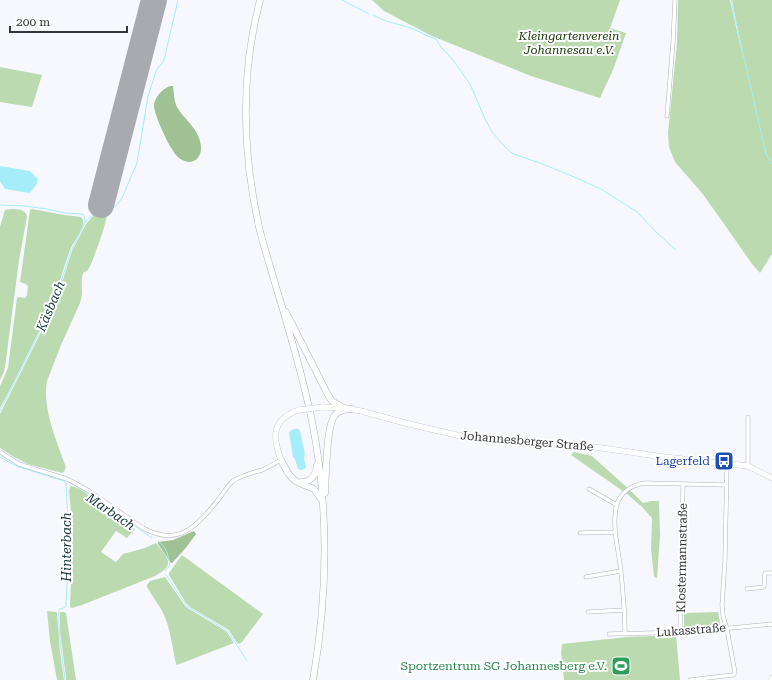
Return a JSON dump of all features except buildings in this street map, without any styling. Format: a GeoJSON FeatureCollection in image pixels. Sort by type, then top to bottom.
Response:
{"type":"FeatureCollection","features":[{"type":"Feature","properties":{"kind":"main road"},"geometry":{"type":"LineString","coordinates":[[260,0],[252,36],[247,72],[245,106],[246,144],[248,168],[264,247],[307,398],[318,454],[324,516],[325,582],[313,680]]}},
{"type":"Feature","properties":{"kind":"main road"},"geometry":{"type":"LineString","coordinates":[[277,291],[284,308],[328,395],[332,401],[344,408]]}},
{"type":"Feature","properties":{"kind":"main road"},"geometry":{"type":"LineString","coordinates":[[324,516],[327,450],[331,422],[337,413],[352,409]]}},
{"type":"Feature","properties":{"kind":"main road"},"geometry":{"type":"LineString","coordinates":[[297,482],[306,482],[312,479],[316,470],[318,454]]}},
{"type":"Feature","properties":{"kind":"main road"},"geometry":{"type":"LineString","coordinates":[[281,460],[288,474],[292,478],[297,482],[314,489],[323,501]]}},
{"type":"Feature","properties":{"kind":"street"},"geometry":{"type":"LineString","coordinates":[[667,116],[675,0]]}},
{"type":"Feature","properties":{"kind":"street","name":"Johannesberger Straße"},"geometry":{"type":"LineString","coordinates":[[281,460],[275,434],[277,426],[282,419],[292,412],[322,407],[352,409],[465,437],[595,447],[664,457],[748,466],[772,478]]}},
{"type":"Feature","properties":{"kind":"street"},"geometry":{"type":"LineString","coordinates":[[748,417],[748,466]]}},
{"type":"Feature","properties":{"kind":"street"},"geometry":{"type":"LineString","coordinates":[[0,452],[19,464],[67,479],[75,483],[143,528],[153,533],[165,535],[175,535],[190,529],[200,522],[232,482],[240,477],[262,470],[281,460]]}},
{"type":"Feature","properties":{"kind":"street"},"geometry":{"type":"LineString","coordinates":[[690,680],[733,675],[735,673],[727,629],[722,616],[727,464]]}},
{"type":"Feature","properties":{"kind":"street"},"geometry":{"type":"LineString","coordinates":[[625,634],[625,610],[615,532],[617,505],[619,500],[627,490],[638,484],[645,483],[727,485]]}},
{"type":"Feature","properties":{"kind":"street","name":"Klostermannstraße"},"geometry":{"type":"LineString","coordinates":[[680,632],[683,485]]}},
{"type":"Feature","properties":{"kind":"street"},"geometry":{"type":"LineString","coordinates":[[589,489],[617,505]]}},
{"type":"Feature","properties":{"kind":"street"},"geometry":{"type":"LineString","coordinates":[[580,533],[615,532]]}},
{"type":"Feature","properties":{"kind":"street"},"geometry":{"type":"LineString","coordinates":[[586,577],[621,571]]}},
{"type":"Feature","properties":{"kind":"street"},"geometry":{"type":"LineString","coordinates":[[747,589],[764,587],[765,573],[772,573]]}},
{"type":"Feature","properties":{"kind":"street"},"geometry":{"type":"LineString","coordinates":[[588,612],[625,610]]}},
{"type":"Feature","properties":{"kind":"street","name":"Lukasstraße"},"geometry":{"type":"LineString","coordinates":[[609,634],[691,632],[772,624]]}},
{"type":"Feature","properties":{"kind":"green space","name":"Kleingartenverein Johannesau e.V."},"geometry":{"type":"Polygon","coordinates":[[[372,0],[620,0],[610,28],[626,33],[613,70],[600,98],[531,76],[432,36],[384,11],[372,0]]]}},
{"type":"Feature","properties":{"kind":"green space"},"geometry":{"type":"Polygon","coordinates":[[[678,0],[730,0],[743,57],[732,0],[772,0],[772,254],[760,273],[702,193],[675,162],[669,147],[668,133],[677,43],[678,0]]]}},
{"type":"Feature","properties":{"kind":"green space"},"geometry":{"type":"Polygon","coordinates":[[[0,67],[42,75],[32,107],[0,102],[0,67]]]}},
{"type":"Feature","properties":{"kind":"green space"},"geometry":{"type":"Polygon","coordinates":[[[170,86],[173,86],[177,107],[195,129],[200,140],[200,154],[194,161],[186,162],[175,154],[164,134],[154,108],[156,98],[162,91],[170,86]]]}},
{"type":"Feature","properties":{"kind":"green space"},"geometry":{"type":"Polygon","coordinates":[[[19,209],[25,212],[27,217],[19,260],[6,360],[4,372],[0,380],[0,227],[5,210],[19,209]]]}},
{"type":"Feature","properties":{"kind":"green space"},"geometry":{"type":"Polygon","coordinates":[[[32,209],[81,217],[83,224],[81,232],[70,250],[51,307],[0,408],[0,386],[8,368],[17,298],[25,298],[27,295],[28,286],[20,282],[30,210],[32,209]]]}},
{"type":"Feature","properties":{"kind":"green space"},"geometry":{"type":"Polygon","coordinates":[[[107,213],[93,260],[88,270],[84,272],[82,276],[82,294],[80,303],[47,381],[46,391],[48,413],[66,467],[62,473],[28,464],[0,448],[0,414],[53,308],[72,251],[86,224],[93,216],[107,213]]]}},
{"type":"Feature","properties":{"kind":"green space"},"geometry":{"type":"Polygon","coordinates":[[[574,452],[592,456],[643,503],[659,501],[660,535],[657,578],[654,577],[651,549],[652,518],[627,494],[571,455],[574,452]]]}},
{"type":"Feature","properties":{"kind":"green space"},"geometry":{"type":"Polygon","coordinates":[[[71,486],[80,489],[135,529],[127,538],[116,531],[101,552],[116,562],[123,554],[145,548],[156,543],[168,561],[166,568],[155,576],[82,605],[72,608],[70,607],[73,532],[69,490],[71,486]]]}},
{"type":"Feature","properties":{"kind":"green space"},"geometry":{"type":"Polygon","coordinates":[[[194,531],[196,534],[179,556],[171,563],[158,542],[173,540],[194,531]]]}},
{"type":"Feature","properties":{"kind":"green space"},"geometry":{"type":"Polygon","coordinates":[[[182,555],[263,614],[239,644],[229,630],[190,607],[186,603],[169,575],[182,555]]]}},
{"type":"Feature","properties":{"kind":"green space"},"geometry":{"type":"Polygon","coordinates":[[[165,577],[186,607],[227,632],[234,643],[177,665],[166,620],[160,607],[147,587],[150,581],[165,577]]]}},
{"type":"Feature","properties":{"kind":"green space"},"geometry":{"type":"Polygon","coordinates":[[[47,611],[57,613],[64,680],[57,680],[50,641],[47,611]]]}},
{"type":"Feature","properties":{"kind":"green space"},"geometry":{"type":"Polygon","coordinates":[[[60,612],[66,613],[76,680],[66,680],[60,631],[60,612]]]}},
{"type":"Feature","properties":{"kind":"green space"},"geometry":{"type":"Polygon","coordinates":[[[718,612],[721,628],[686,631],[684,629],[684,613],[718,612]]]}},
{"type":"Feature","properties":{"kind":"green space","name":"Sportzentrum SG Johannesberg e.V."},"geometry":{"type":"Polygon","coordinates":[[[676,635],[680,680],[564,680],[561,653],[562,644],[627,637],[676,635]]]}},
{"type":"Feature","properties":{"kind":"water"},"geometry":{"type":"Polygon","coordinates":[[[0,166],[30,171],[38,179],[36,185],[30,193],[5,189],[0,181],[0,166]]]}},
{"type":"Feature","properties":{"kind":"water"},"geometry":{"type":"Polygon","coordinates":[[[294,429],[299,429],[300,431],[305,454],[304,458],[306,467],[302,470],[298,469],[293,457],[289,433],[294,429]]]}},
{"type":"Feature","properties":{"kind":"waterway","name":"Käsbach"},"geometry":{"type":"LineString","coordinates":[[110,210],[116,206],[122,198],[137,163],[148,96],[157,69],[164,60],[178,0]]}},
{"type":"Feature","properties":{"kind":"waterway"},"geometry":{"type":"LineString","coordinates":[[342,0],[369,14]]}},
{"type":"Feature","properties":{"kind":"waterway"},"geometry":{"type":"LineString","coordinates":[[731,0],[766,154],[772,164]]}},
{"type":"Feature","properties":{"kind":"waterway"},"geometry":{"type":"LineString","coordinates":[[373,15],[386,21],[411,28],[436,39],[470,84],[492,132],[512,153],[540,163],[601,189],[637,212],[675,249]]}},
{"type":"Feature","properties":{"kind":"waterway"},"geometry":{"type":"LineString","coordinates":[[0,205],[25,206],[65,213],[82,214],[84,215],[85,222]]}},
{"type":"Feature","properties":{"kind":"waterway","name":"Käsbach"},"geometry":{"type":"LineString","coordinates":[[0,411],[52,307],[71,251],[85,223],[92,216],[107,212]]}},
{"type":"Feature","properties":{"kind":"waterway","name":"Hinterbach"},"geometry":{"type":"LineString","coordinates":[[0,457],[16,466],[64,481],[66,484],[69,535],[66,606],[59,609]]}},
{"type":"Feature","properties":{"kind":"waterway","name":"Marbach"},"geometry":{"type":"LineString","coordinates":[[71,483],[152,538]]}},
{"type":"Feature","properties":{"kind":"waterway","name":"Marbach"},"geometry":{"type":"LineString","coordinates":[[158,541],[167,552],[169,558],[170,565],[165,571]]}},
{"type":"Feature","properties":{"kind":"waterway","name":"Marbach"},"geometry":{"type":"LineString","coordinates":[[166,575],[187,606],[228,631],[247,661]]}},
{"type":"Feature","properties":{"kind":"waterway","name":"Hinterbach"},"geometry":{"type":"LineString","coordinates":[[59,612],[59,631],[65,680]]}},
{"type":"Feature","properties":{"kind":"runway"},"geometry":{"type":"LineString","coordinates":[[101,205],[154,0]]}},
{"type":"Feature","properties":{"kind":"place","name":"Lagerfeld"},"geometry":{"type":"Point","coordinates":[724,461]}},
{"type":"Feature","properties":{"kind":"place","name":"Sportzentrum SG Johannesberg e.V."},"geometry":{"type":"Point","coordinates":[621,666]}}]}
